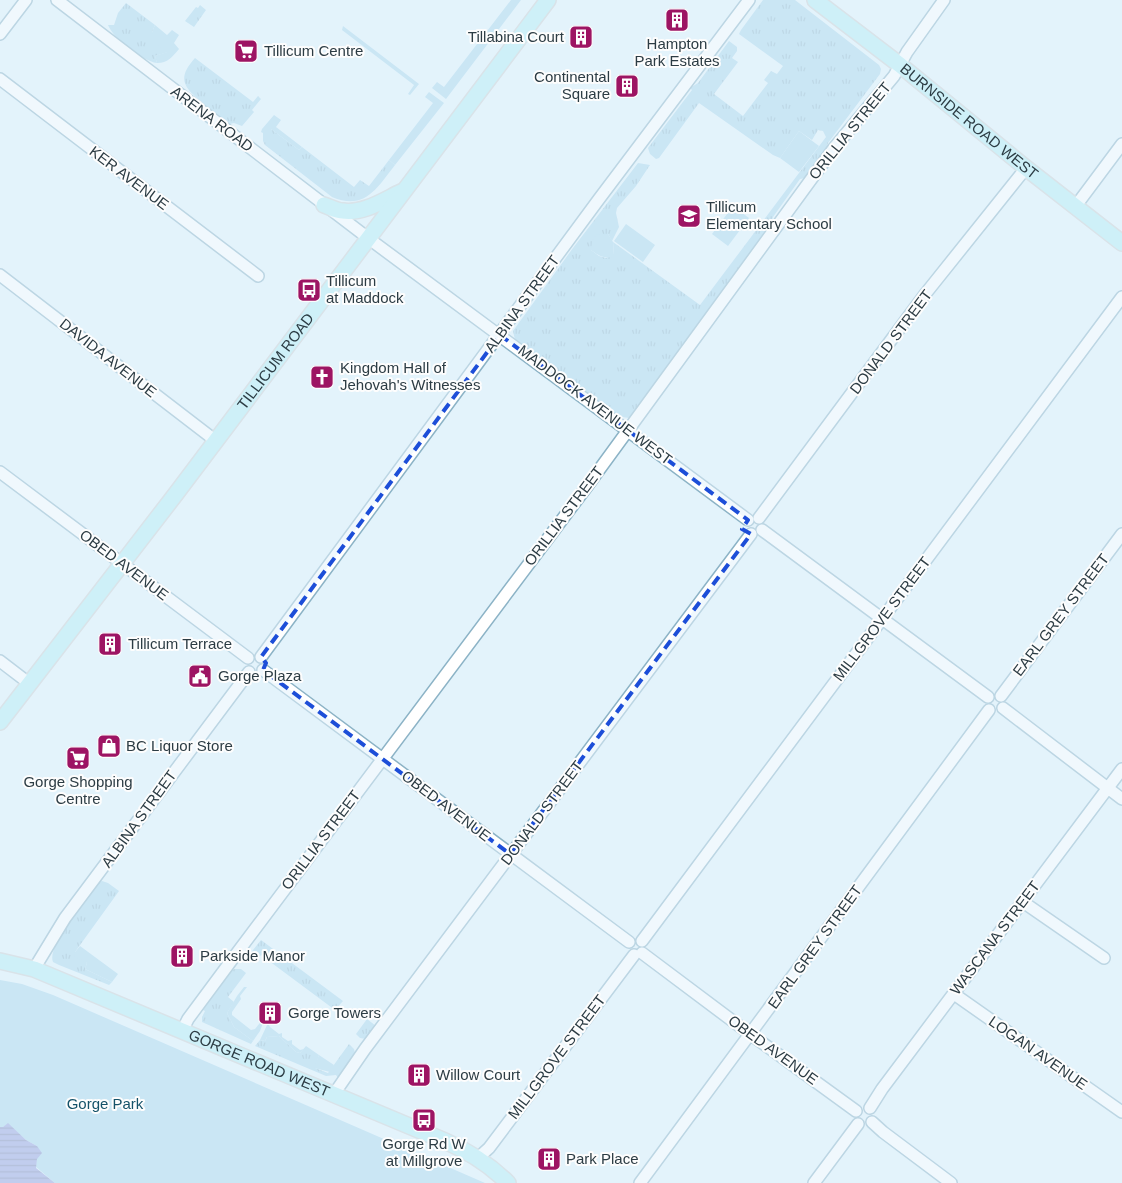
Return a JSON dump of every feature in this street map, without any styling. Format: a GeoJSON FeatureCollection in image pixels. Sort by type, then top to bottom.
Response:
{"type":"FeatureCollection","features":[{"type":"Feature","properties":{"kind":"main road","name":"TILLICUM ROAD"},"geometry":{"type":"LineString","coordinates":[[0,722],[216,441],[548,0]]}},
{"type":"Feature","properties":{"kind":"main road","name":"BURNSIDE ROAD WEST"},"geometry":{"type":"LineString","coordinates":[[815,0],[900,65],[1026,168],[1122,243]]}},
{"type":"Feature","properties":{"kind":"main road"},"geometry":{"type":"LineString","coordinates":[[832,0],[900,65]]}},
{"type":"Feature","properties":{"kind":"main road"},"geometry":{"type":"LineString","coordinates":[[324,204],[344,212],[368,208],[404,190]]}},
{"type":"Feature","properties":{"kind":"main road","name":"GORGE ROAD WEST"},"geometry":{"type":"LineString","coordinates":[[0,961],[34,969],[446,1141],[478,1158],[508,1183]]}},
{"type":"Feature","properties":{"kind":"street"},"geometry":{"type":"LineString","coordinates":[[0,34],[26,0]]}},
{"type":"Feature","properties":{"kind":"street","name":"ARENA ROAD"},"geometry":{"type":"LineString","coordinates":[[57,0],[368,238]]}},
{"type":"Feature","properties":{"kind":"street","name":"ALBINA STREET"},"geometry":{"type":"LineString","coordinates":[[261,657],[749,0]]}},
{"type":"Feature","properties":{"kind":"street","name":"ORILLIA STREET"},"geometry":{"type":"LineString","coordinates":[[182,1031],[188,1019],[381,758],[628,430],[829,156],[894,76],[907,52],[944,0]]}},
{"type":"Feature","properties":{"kind":"street","name":"KER AVENUE"},"geometry":{"type":"LineString","coordinates":[[0,79],[258,276]]}},
{"type":"Feature","properties":{"kind":"street"},"geometry":{"type":"LineString","coordinates":[[1075,207],[1122,144]]}},
{"type":"Feature","properties":{"kind":"street","name":"DONALD STREET"},"geometry":{"type":"LineString","coordinates":[[334,1094],[365,1049],[755,526],[926,293],[1026,168]]}},
{"type":"Feature","properties":{"kind":"street","name":"MADDOCK AVENUE WEST"},"geometry":{"type":"LineString","coordinates":[[368,238],[988,697]]}},
{"type":"Feature","properties":{"kind":"street","name":"DAVIDA AVENUE"},"geometry":{"type":"LineString","coordinates":[[0,275],[216,441]]}},
{"type":"Feature","properties":{"kind":"street","name":"MILLGROVE STREET"},"geometry":{"type":"LineString","coordinates":[[478,1158],[489,1148],[639,950],[881,619],[1122,297]]}},
{"type":"Feature","properties":{"kind":"street","name":"OBED AVENUE"},"geometry":{"type":"LineString","coordinates":[[0,472],[248,658]]}},
{"type":"Feature","properties":{"kind":"street","name":"EARL GREY STREET"},"geometry":{"type":"LineString","coordinates":[[1000,696],[1122,534]]}},
{"type":"Feature","properties":{"kind":"street"},"geometry":{"type":"LineString","coordinates":[[256,655],[261,657],[264,664],[263,670],[256,674],[249,672],[245,665],[248,658],[256,655]]}},
{"type":"Feature","properties":{"kind":"street"},"geometry":{"type":"LineString","coordinates":[[0,661],[30,684]]}},
{"type":"Feature","properties":{"kind":"street","name":"OBED AVENUE"},"geometry":{"type":"LineString","coordinates":[[263,670],[629,942],[637,939],[639,950],[750,1034],[856,1110]]}},
{"type":"Feature","properties":{"kind":"street","name":"ALBINA STREET"},"geometry":{"type":"LineString","coordinates":[[34,969],[65,918],[249,672]]}},
{"type":"Feature","properties":{"kind":"street"},"geometry":{"type":"LineString","coordinates":[[992,694],[1000,696],[1004,700],[1003,708],[995,712],[989,710],[986,702],[988,697],[992,694]]}},
{"type":"Feature","properties":{"kind":"street"},"geometry":{"type":"LineString","coordinates":[[1003,708],[1122,799]]}},
{"type":"Feature","properties":{"kind":"street","name":"EARL GREY STREET"},"geometry":{"type":"LineString","coordinates":[[640,1183],[989,710]]}},
{"type":"Feature","properties":{"kind":"street","name":"WASCANA STREET"},"geometry":{"type":"LineString","coordinates":[[870,1108],[882,1089],[1122,769]]}},
{"type":"Feature","properties":{"kind":"street"},"geometry":{"type":"LineString","coordinates":[[1023,902],[1104,958]]}},
{"type":"Feature","properties":{"kind":"street","name":"LOGAN AVENUE"},"geometry":{"type":"LineString","coordinates":[[954,994],[1122,1112]]}},
{"type":"Feature","properties":{"kind":"street"},"geometry":{"type":"LineString","coordinates":[[861,1106],[870,1108],[874,1116],[872,1122],[864,1126],[858,1124],[855,1119],[856,1110],[861,1106]]}},
{"type":"Feature","properties":{"kind":"street"},"geometry":{"type":"LineString","coordinates":[[872,1122],[951,1183]]}},
{"type":"Feature","properties":{"kind":"street"},"geometry":{"type":"LineString","coordinates":[[814,1183],[858,1124]]}},
{"type":"Feature","properties":{"kind":"highlighted area"},"geometry":{"type":"Polygon","coordinates":[[[500,335],[748,520],[742,529],[751,534],[510,854],[263,670],[266,663],[261,657],[500,335]]]}},
{"type":"Feature","properties":{"kind":"green space"},"geometry":{"type":"Polygon","coordinates":[[[511,0],[521,0],[446,99],[432,88],[437,82],[444,87],[511,0]]]}},
{"type":"Feature","properties":{"kind":"green space"},"geometry":{"type":"Polygon","coordinates":[[[763,0],[795,0],[879,65],[881,69],[880,74],[828,143],[825,153],[805,178],[800,179],[773,217],[768,233],[632,416],[629,418],[617,416],[515,340],[513,331],[638,163],[650,165],[636,186],[617,208],[616,213],[619,227],[612,241],[608,234],[591,250],[599,256],[606,258],[614,254],[613,242],[700,305],[826,137],[823,131],[818,130],[812,140],[799,131],[780,158],[699,103],[659,158],[656,159],[650,154],[648,148],[692,90],[690,88],[698,83],[729,41],[737,47],[737,51],[732,58],[738,62],[714,94],[743,116],[768,83],[764,80],[771,71],[777,74],[783,66],[739,34],[763,0]]]}},
{"type":"Feature","properties":{"kind":"green space"},"geometry":{"type":"Polygon","coordinates":[[[126,3],[155,25],[152,32],[168,52],[155,56],[157,63],[144,58],[129,48],[116,36],[108,25],[114,25],[118,13],[126,3]]]}},
{"type":"Feature","properties":{"kind":"green space"},"geometry":{"type":"Polygon","coordinates":[[[200,5],[206,10],[194,27],[185,21],[196,7],[198,8],[200,5]]]}},
{"type":"Feature","properties":{"kind":"green space"},"geometry":{"type":"Polygon","coordinates":[[[155,25],[167,35],[172,30],[179,35],[174,43],[179,49],[170,59],[161,63],[157,63],[155,56],[167,52],[154,42],[152,32],[155,25]]]}},
{"type":"Feature","properties":{"kind":"green space"},"geometry":{"type":"Polygon","coordinates":[[[343,26],[419,84],[410,95],[408,94],[414,85],[342,30],[343,26]]]}},
{"type":"Feature","properties":{"kind":"green space"},"geometry":{"type":"Polygon","coordinates":[[[195,58],[253,102],[258,96],[261,99],[252,110],[254,112],[242,126],[234,123],[230,124],[190,92],[184,77],[189,65],[195,58]]]}},
{"type":"Feature","properties":{"kind":"green space"},"geometry":{"type":"Polygon","coordinates":[[[429,92],[444,103],[395,165],[389,160],[433,103],[425,97],[429,92]]]}},
{"type":"Feature","properties":{"kind":"green space"},"geometry":{"type":"Polygon","coordinates":[[[274,115],[281,120],[276,127],[302,147],[299,150],[271,129],[262,129],[274,115]]]}},
{"type":"Feature","properties":{"kind":"green space"},"geometry":{"type":"Polygon","coordinates":[[[262,129],[271,129],[299,150],[302,147],[354,187],[360,180],[369,186],[389,160],[395,165],[369,195],[362,199],[343,201],[332,197],[265,145],[263,133],[261,132],[262,129]]]}},
{"type":"Feature","properties":{"kind":"green space"},"geometry":{"type":"Polygon","coordinates":[[[799,131],[819,146],[799,172],[780,158],[799,131]]]}},
{"type":"Feature","properties":{"kind":"green space"},"geometry":{"type":"Polygon","coordinates":[[[733,206],[749,218],[728,246],[712,234],[733,206]]]}},
{"type":"Feature","properties":{"kind":"green space"},"geometry":{"type":"Polygon","coordinates":[[[626,224],[655,245],[643,262],[614,241],[626,224]]]}},
{"type":"Feature","properties":{"kind":"green space"},"geometry":{"type":"Polygon","coordinates":[[[608,234],[613,242],[614,255],[612,257],[603,257],[591,250],[592,241],[596,235],[608,234]]]}},
{"type":"Feature","properties":{"kind":"green space"},"geometry":{"type":"Polygon","coordinates":[[[102,881],[119,891],[75,952],[87,963],[85,969],[112,982],[109,985],[53,962],[56,945],[62,934],[99,882],[102,881]]]}},
{"type":"Feature","properties":{"kind":"green space"},"geometry":{"type":"Polygon","coordinates":[[[261,940],[343,1001],[335,1010],[261,955],[253,963],[249,955],[261,940]]]}},
{"type":"Feature","properties":{"kind":"green space"},"geometry":{"type":"Polygon","coordinates":[[[80,946],[118,974],[112,982],[85,969],[87,963],[74,956],[80,946]]]}},
{"type":"Feature","properties":{"kind":"green space"},"geometry":{"type":"Polygon","coordinates":[[[241,969],[246,973],[228,997],[234,1002],[227,1013],[234,1027],[253,1041],[251,1044],[202,1022],[205,1011],[203,1010],[231,970],[241,969]]]}},
{"type":"Feature","properties":{"kind":"green space","name":"Gorge Park"},"geometry":{"type":"Polygon","coordinates":[[[0,980],[22,984],[53,995],[485,1183],[55,1183],[36,1167],[37,1146],[26,1140],[8,1124],[0,1127],[0,980]]]}},
{"type":"Feature","properties":{"kind":"green space"},"geometry":{"type":"Polygon","coordinates":[[[244,987],[247,987],[240,996],[241,999],[232,1015],[251,1030],[255,1029],[264,1020],[260,1031],[253,1041],[234,1027],[227,1013],[244,987]]]}},
{"type":"Feature","properties":{"kind":"green space"},"geometry":{"type":"Polygon","coordinates":[[[367,1019],[376,1026],[366,1039],[360,1038],[356,1034],[367,1019]]]}},
{"type":"Feature","properties":{"kind":"green space"},"geometry":{"type":"Polygon","coordinates":[[[268,1023],[279,1034],[282,1033],[282,1037],[288,1041],[292,1040],[292,1044],[300,1050],[304,1049],[300,1053],[296,1052],[279,1036],[267,1037],[265,1041],[260,1040],[268,1023]]]}},
{"type":"Feature","properties":{"kind":"green space"},"geometry":{"type":"Polygon","coordinates":[[[279,1036],[296,1052],[300,1053],[306,1046],[319,1055],[315,1068],[328,1073],[349,1044],[355,1053],[338,1078],[336,1075],[326,1076],[255,1046],[260,1040],[265,1041],[267,1037],[279,1036]]]}},
{"type":"Feature","properties":{"kind":"green space"},"geometry":{"type":"Polygon","coordinates":[[[319,1055],[334,1065],[330,1072],[314,1068],[319,1055]]]}},
{"type":"Feature","properties":{"kind":"water"},"geometry":{"type":"Polygon","coordinates":[[[8,1123],[26,1140],[37,1146],[42,1153],[37,1159],[36,1168],[55,1183],[0,1183],[0,1127],[8,1123]]]}},
{"type":"Feature","properties":{"kind":"place","name":"Hampton Park Estates"},"geometry":{"type":"Point","coordinates":[677,20]}},
{"type":"Feature","properties":{"kind":"place","name":"Tillabina Court"},"geometry":{"type":"Point","coordinates":[581,37]}},
{"type":"Feature","properties":{"kind":"place","name":"Tillicum Centre"},"geometry":{"type":"Point","coordinates":[246,51]}},
{"type":"Feature","properties":{"kind":"place","name":"Continental Square"},"geometry":{"type":"Point","coordinates":[627,86]}},
{"type":"Feature","properties":{"kind":"place","name":"Tillicum Elementary School"},"geometry":{"type":"Point","coordinates":[689,216]}},
{"type":"Feature","properties":{"kind":"place","name":"Tillicum at Maddock"},"geometry":{"type":"Point","coordinates":[309,290]}},
{"type":"Feature","properties":{"kind":"place","name":"Kingdom Hall of Jehovah's Witnesses"},"geometry":{"type":"Point","coordinates":[322,377]}},
{"type":"Feature","properties":{"kind":"place","name":"Tillicum Terrace"},"geometry":{"type":"Point","coordinates":[110,644]}},
{"type":"Feature","properties":{"kind":"place","name":"Gorge Plaza"},"geometry":{"type":"Point","coordinates":[200,676]}},
{"type":"Feature","properties":{"kind":"place","name":"BC Liquor Store"},"geometry":{"type":"Point","coordinates":[109,746]}},
{"type":"Feature","properties":{"kind":"place","name":"Gorge Shopping Centre"},"geometry":{"type":"Point","coordinates":[78,758]}},
{"type":"Feature","properties":{"kind":"place","name":"Parkside Manor"},"geometry":{"type":"Point","coordinates":[182,956]}},
{"type":"Feature","properties":{"kind":"place","name":"Gorge Towers"},"geometry":{"type":"Point","coordinates":[270,1013]}},
{"type":"Feature","properties":{"kind":"place","name":"Willow Court"},"geometry":{"type":"Point","coordinates":[419,1075]}},
{"type":"Feature","properties":{"kind":"place","name":"Gorge Rd W at Millgrove"},"geometry":{"type":"Point","coordinates":[424,1120]}},
{"type":"Feature","properties":{"kind":"place","name":"Park Place"},"geometry":{"type":"Point","coordinates":[549,1159]}}]}
